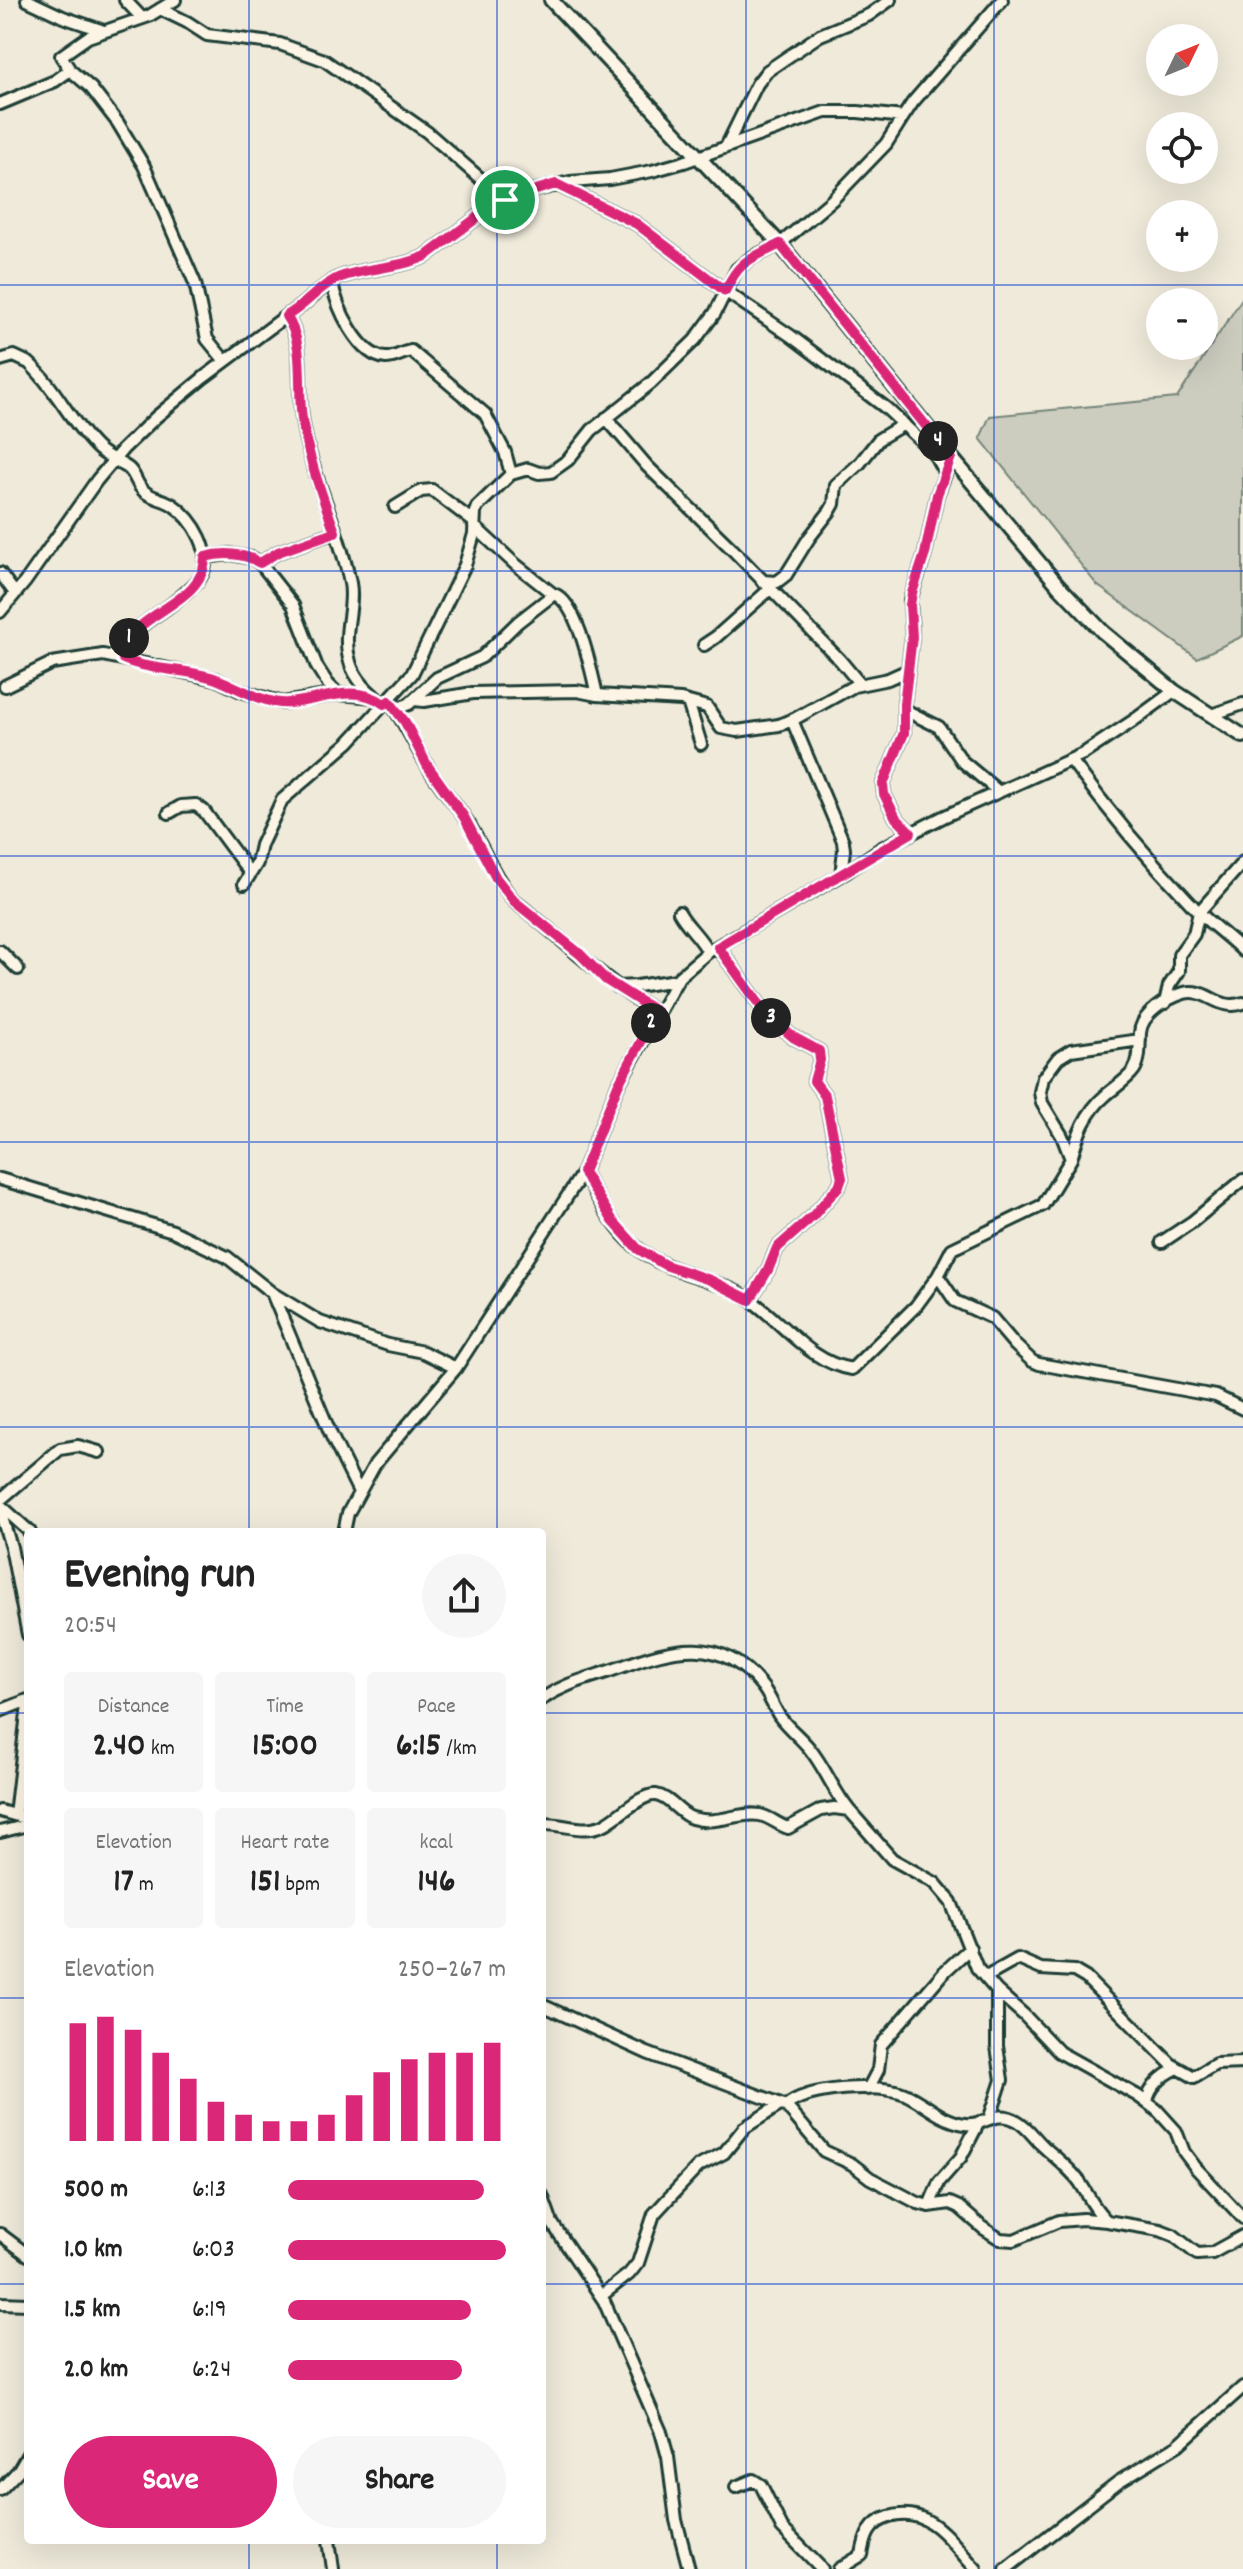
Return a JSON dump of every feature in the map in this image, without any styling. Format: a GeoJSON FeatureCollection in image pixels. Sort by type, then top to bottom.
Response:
{"type":"FeatureCollection","features":[{"type":"Feature","properties":{"kind":"main road"},"geometry":{"type":"LineString","coordinates":[[551,0],[780,244],[1058,585],[1103,632],[1174,691],[1243,736]]}},
{"type":"Feature","properties":{"kind":"street"},"geometry":{"type":"LineString","coordinates":[[27,0],[101,30]]}},
{"type":"Feature","properties":{"kind":"street"},"geometry":{"type":"LineString","coordinates":[[125,0],[142,18]]}},
{"type":"Feature","properties":{"kind":"street"},"geometry":{"type":"LineString","coordinates":[[175,0],[142,18],[101,30],[62,53],[62,58],[118,123],[144,166],[195,283],[207,339],[225,361]]}},
{"type":"Feature","properties":{"kind":"street"},"geometry":{"type":"LineString","coordinates":[[726,147],[757,84],[767,71],[820,35],[869,15],[890,0]]}},
{"type":"Feature","properties":{"kind":"street"},"geometry":{"type":"LineString","coordinates":[[244,884],[258,860],[267,829],[282,800],[330,760],[404,686],[420,660],[465,565],[474,534],[477,507],[511,474],[528,469],[546,473],[555,471],[592,430],[651,383],[695,340],[715,313],[734,272],[746,261],[780,244],[832,200],[894,135],[913,102],[1002,0]]}},
{"type":"Feature","properties":{"kind":"street"},"geometry":{"type":"LineString","coordinates":[[160,9],[204,34],[280,44],[324,60],[427,132],[505,200]]}},
{"type":"Feature","properties":{"kind":"street"},"geometry":{"type":"LineString","coordinates":[[0,104],[55,81],[70,70]]}},
{"type":"Feature","properties":{"kind":"street"},"geometry":{"type":"LineString","coordinates":[[0,612],[25,582],[75,509],[114,461],[156,417],[225,361],[340,277],[426,256],[494,205],[556,184],[638,174],[825,112],[903,117]]}},
{"type":"Feature","properties":{"kind":"street"},"geometry":{"type":"LineString","coordinates":[[556,184],[637,224],[872,396],[933,452],[945,473]]}},
{"type":"Feature","properties":{"kind":"street"},"geometry":{"type":"LineString","coordinates":[[332,282],[347,323],[370,352],[387,358],[411,351],[480,409],[505,452],[511,474]]}},
{"type":"Feature","properties":{"kind":"street"},"geometry":{"type":"LineString","coordinates":[[286,316],[296,336],[302,417],[311,462],[351,588],[346,637],[350,662],[363,686],[405,722],[427,765],[464,817],[487,862],[514,901],[580,954],[615,987],[657,1012]]}},
{"type":"Feature","properties":{"kind":"street"},"geometry":{"type":"LineString","coordinates":[[0,360],[14,356],[29,363],[87,438],[99,450],[130,470],[146,493],[168,502],[184,514],[198,533],[205,557],[205,566],[199,578],[125,642],[123,659]]}},
{"type":"Feature","properties":{"kind":"street"},"geometry":{"type":"LineString","coordinates":[[606,418],[647,466],[840,660],[860,684]]}},
{"type":"Feature","properties":{"kind":"street"},"geometry":{"type":"LineString","coordinates":[[704,645],[716,637],[766,585],[786,575],[830,511],[836,485],[860,463],[879,439],[904,424]]}},
{"type":"Feature","properties":{"kind":"street"},"geometry":{"type":"LineString","coordinates":[[911,833],[896,818],[884,794],[883,784],[902,742],[912,637],[912,593],[951,457]]}},
{"type":"Feature","properties":{"kind":"street"},"geometry":{"type":"LineString","coordinates":[[395,507],[421,491],[432,490],[474,524],[515,564],[553,594],[562,597],[574,617],[587,653],[597,695]]}},
{"type":"Feature","properties":{"kind":"street"},"geometry":{"type":"LineString","coordinates":[[260,563],[278,552],[335,532]]}},
{"type":"Feature","properties":{"kind":"street"},"geometry":{"type":"LineString","coordinates":[[205,557],[230,554],[252,558],[260,563],[293,605],[317,667],[338,694]]}},
{"type":"Feature","properties":{"kind":"street"},"geometry":{"type":"LineString","coordinates":[[0,573],[14,592]]}},
{"type":"Feature","properties":{"kind":"street"},"geometry":{"type":"LineString","coordinates":[[414,700],[437,678],[482,657],[553,594]]}},
{"type":"Feature","properties":{"kind":"street"},"geometry":{"type":"LineString","coordinates":[[5,686],[52,663],[103,655],[216,679],[241,691],[283,703],[338,694],[386,703],[473,693],[567,691],[681,700],[707,707],[721,728],[728,731],[768,727],[792,720],[860,684],[888,679],[908,670]]}},
{"type":"Feature","properties":{"kind":"street"},"geometry":{"type":"LineString","coordinates":[[337,1528],[375,1464],[456,1368],[583,1172],[618,1085],[676,980],[713,950],[880,849],[1071,760],[1174,691]]}},
{"type":"Feature","properties":{"kind":"street"},"geometry":{"type":"LineString","coordinates":[[688,702],[701,744]]}},
{"type":"Feature","properties":{"kind":"street"},"geometry":{"type":"LineString","coordinates":[[1211,715],[1243,704]]}},
{"type":"Feature","properties":{"kind":"street"},"geometry":{"type":"LineString","coordinates":[[905,710],[939,727],[962,761],[999,792]]}},
{"type":"Feature","properties":{"kind":"street"},"geometry":{"type":"LineString","coordinates":[[792,720],[843,841],[841,875]]}},
{"type":"Feature","properties":{"kind":"street"},"geometry":{"type":"LineString","coordinates":[[1071,760],[1172,885],[1243,951]]}},
{"type":"Feature","properties":{"kind":"street"},"geometry":{"type":"LineString","coordinates":[[169,813],[181,806],[196,805],[204,811],[250,873]]}},
{"type":"Feature","properties":{"kind":"street"},"geometry":{"type":"LineString","coordinates":[[1165,1003],[1169,986],[1179,971],[1179,955],[1194,934],[1199,912],[1243,862]]}},
{"type":"Feature","properties":{"kind":"street"},"geometry":{"type":"LineString","coordinates":[[679,912],[685,923],[713,950],[767,1015],[793,1037],[819,1051],[820,1060],[814,1081],[825,1096],[842,1178],[839,1186],[812,1217],[777,1248],[750,1300]]}},
{"type":"Feature","properties":{"kind":"street"},"geometry":{"type":"LineString","coordinates":[[0,951],[18,969]]}},
{"type":"Feature","properties":{"kind":"street"},"geometry":{"type":"LineString","coordinates":[[615,987],[676,980]]}},
{"type":"Feature","properties":{"kind":"street"},"geometry":{"type":"LineString","coordinates":[[583,1172],[613,1221],[638,1249],[665,1265],[710,1280],[750,1300],[810,1350],[849,1370],[855,1368],[916,1306],[938,1276],[946,1258],[959,1244],[1043,1205],[1071,1159],[1080,1126],[1102,1098],[1137,1065],[1140,1029],[1156,1008],[1184,993],[1195,992],[1222,1005],[1243,1003]]}},
{"type":"Feature","properties":{"kind":"street"},"geometry":{"type":"LineString","coordinates":[[1071,1159],[1062,1136],[1042,1103],[1040,1092],[1043,1078],[1058,1058],[1071,1050],[1140,1040]]}},
{"type":"Feature","properties":{"kind":"street"},"geometry":{"type":"LineString","coordinates":[[0,1179],[173,1231],[227,1257],[272,1293],[320,1322],[377,1342],[423,1352],[456,1368]]}},
{"type":"Feature","properties":{"kind":"street"},"geometry":{"type":"LineString","coordinates":[[1162,1242],[1243,1180]]}},
{"type":"Feature","properties":{"kind":"street"},"geometry":{"type":"LineString","coordinates":[[938,1276],[955,1301],[992,1318],[1015,1345],[1039,1364],[1216,1396],[1243,1409]]}},
{"type":"Feature","properties":{"kind":"street"},"geometry":{"type":"LineString","coordinates":[[272,1293],[359,1492]]}},
{"type":"Feature","properties":{"kind":"street"},"geometry":{"type":"LineString","coordinates":[[0,1505],[60,1449],[78,1446],[99,1452]]}},
{"type":"Feature","properties":{"kind":"street"},"geometry":{"type":"LineString","coordinates":[[0,1505],[26,1528]]}},
{"type":"Feature","properties":{"kind":"street"},"geometry":{"type":"LineString","coordinates":[[0,1505],[24,1614]]}},
{"type":"Feature","properties":{"kind":"street"},"geometry":{"type":"LineString","coordinates":[[345,1528],[348,1513]]}},
{"type":"Feature","properties":{"kind":"street"},"geometry":{"type":"LineString","coordinates":[[546,1697],[582,1678],[605,1673],[654,1654],[696,1648],[711,1650],[748,1672],[762,1686],[782,1720],[810,1749],[836,1795],[892,1859],[928,1877],[951,1902],[977,1968],[997,1991],[1059,2052],[1147,2102],[1176,2131],[1184,2152],[1196,2168],[1243,2218]]}},
{"type":"Feature","properties":{"kind":"street"},"geometry":{"type":"LineString","coordinates":[[0,1711],[24,1703]]}},
{"type":"Feature","properties":{"kind":"street"},"geometry":{"type":"LineString","coordinates":[[15,1815],[24,1737]]}},
{"type":"Feature","properties":{"kind":"street"},"geometry":{"type":"LineString","coordinates":[[546,1824],[575,1828],[600,1826],[652,1795],[664,1799],[682,1814],[691,1817],[715,1821],[756,1815],[785,1827],[821,1810],[849,1810]]}},
{"type":"Feature","properties":{"kind":"street"},"geometry":{"type":"LineString","coordinates":[[0,1811],[24,1820]]}},
{"type":"Feature","properties":{"kind":"street"},"geometry":{"type":"LineString","coordinates":[[0,1832],[24,1823]]}},
{"type":"Feature","properties":{"kind":"street"},"geometry":{"type":"LineString","coordinates":[[868,2089],[878,2070],[881,2045],[943,1973],[970,1948]]}},
{"type":"Feature","properties":{"kind":"street"},"geometry":{"type":"LineString","coordinates":[[986,1977],[1018,1959],[1041,1969],[1080,1973],[1176,2069],[1194,2077],[1216,2064],[1243,2063]]}},
{"type":"Feature","properties":{"kind":"street"},"geometry":{"type":"LineString","coordinates":[[990,2117],[1002,2080],[997,2046],[997,1991]]}},
{"type":"Feature","properties":{"kind":"street"},"geometry":{"type":"LineString","coordinates":[[546,2007],[647,2053],[786,2106],[824,2151],[852,2164],[870,2178],[907,2198],[929,2206],[950,2203],[959,2207],[989,2232],[1006,2240],[1014,2240],[1059,2221],[1083,2219],[1160,2230],[1173,2235],[1197,2254],[1212,2253],[1243,2236]]}},
{"type":"Feature","properties":{"kind":"street"},"geometry":{"type":"LineString","coordinates":[[1147,2102],[1147,2096],[1156,2085],[1176,2069]]}},
{"type":"Feature","properties":{"kind":"street"},"geometry":{"type":"LineString","coordinates":[[786,2106],[792,2100],[845,2089],[895,2090],[950,2120],[967,2125],[990,2117],[1007,2117],[1020,2123],[1066,2166],[1107,2221]]}},
{"type":"Feature","properties":{"kind":"street"},"geometry":{"type":"LineString","coordinates":[[601,2296],[638,2263],[654,2214],[699,2166],[724,2153],[749,2124],[780,2105],[786,2106]]}},
{"type":"Feature","properties":{"kind":"street"},"geometry":{"type":"LineString","coordinates":[[929,2206],[939,2182],[961,2157],[979,2122]]}},
{"type":"Feature","properties":{"kind":"street"},"geometry":{"type":"LineString","coordinates":[[546,2206],[552,2223],[601,2296],[661,2432],[668,2457],[676,2520],[689,2569]]}},
{"type":"Feature","properties":{"kind":"street"},"geometry":{"type":"LineString","coordinates":[[0,2234],[24,2252]]}},
{"type":"Feature","properties":{"kind":"street"},"geometry":{"type":"LineString","coordinates":[[0,2303],[24,2304]]}},
{"type":"Feature","properties":{"kind":"street"},"geometry":{"type":"LineString","coordinates":[[1006,2569],[1118,2482],[1178,2445],[1243,2387]]}},
{"type":"Feature","properties":{"kind":"street"},"geometry":{"type":"LineString","coordinates":[[0,2490],[24,2461]]}},
{"type":"Feature","properties":{"kind":"street"},"geometry":{"type":"LineString","coordinates":[[736,2487],[753,2480],[761,2485],[782,2528],[822,2569]]}},
{"type":"Feature","properties":{"kind":"street"},"geometry":{"type":"LineString","coordinates":[[839,2569],[862,2555],[866,2536],[873,2524],[894,2515],[917,2515],[937,2526],[976,2569]]}},
{"type":"Feature","properties":{"kind":"street"},"geometry":{"type":"LineString","coordinates":[[330,2544],[333,2569]]}},
{"type":"Feature","properties":{"kind":"shaded area"},"geometry":{"type":"Polygon","coordinates":[[[1243,297],[1243,636],[1197,658],[1097,585],[980,438],[990,416],[1177,398],[1202,360],[1218,360],[1218,335],[1243,297]]]}},
{"type":"Feature","properties":{"kind":"route"},"geometry":{"type":"LineString","coordinates":[[556,184],[637,224],[725,291],[734,272],[746,261],[780,244],[951,457],[937,495],[922,566],[912,593],[912,637],[904,704],[904,733],[883,784],[884,794],[896,818],[911,833],[718,947],[767,1015],[793,1037],[819,1051],[820,1060],[814,1081],[825,1096],[842,1178],[839,1186],[812,1217],[777,1248],[750,1300],[710,1280],[665,1265],[638,1249],[613,1221],[583,1172],[618,1085],[657,1012],[606,980],[580,954],[514,901],[496,878],[472,829],[427,765],[405,722],[389,701],[384,704],[375,697],[338,694],[283,703],[241,691],[216,679],[123,659],[125,642],[186,592],[199,578],[205,566],[205,557],[230,554],[252,558],[260,563],[278,552],[335,532],[311,462],[302,417],[296,336],[286,316],[340,277],[404,265],[426,256],[505,200],[556,184]]}}]}
